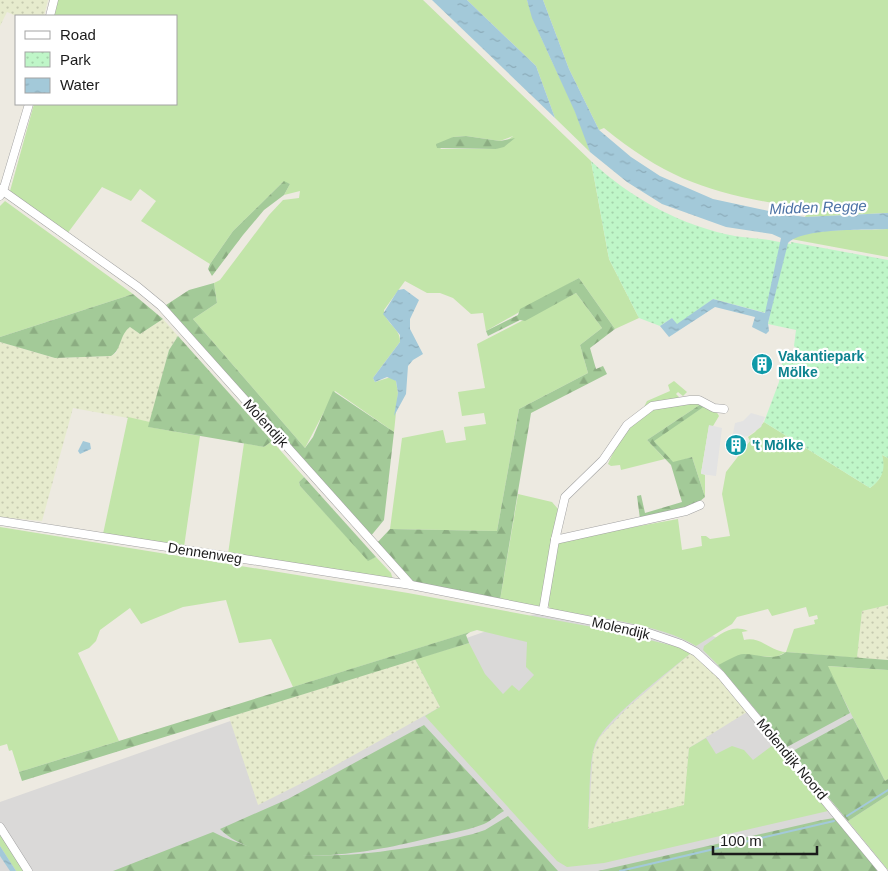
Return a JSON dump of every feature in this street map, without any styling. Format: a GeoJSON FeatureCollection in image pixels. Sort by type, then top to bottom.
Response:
{"type":"FeatureCollection","features":[{"type":"Feature","properties":{"kind":"street"},"geometry":{"type":"LineString","coordinates":[[50,15],[54,0]]}},
{"type":"Feature","properties":{"kind":"street"},"geometry":{"type":"LineString","coordinates":[[1,192],[29,105]]}},
{"type":"Feature","properties":{"kind":"street","name":"Molendijk"},"geometry":{"type":"LineString","coordinates":[[1,192],[138,287],[160,306],[411,585],[643,631],[681,644],[696,652]]}},
{"type":"Feature","properties":{"kind":"street"},"geometry":{"type":"LineString","coordinates":[[543,611],[554,540],[565,497],[603,460],[627,425],[652,406],[695,399],[714,408],[724,409]]}},
{"type":"Feature","properties":{"kind":"street"},"geometry":{"type":"LineString","coordinates":[[554,540],[686,511],[700,505]]}},
{"type":"Feature","properties":{"kind":"street","name":"Dennenweg"},"geometry":{"type":"LineString","coordinates":[[0,521],[411,585]]}},
{"type":"Feature","properties":{"kind":"street","name":"Molendijk Noord"},"geometry":{"type":"LineString","coordinates":[[696,652],[728,683],[883,871]]}},
{"type":"Feature","properties":{"kind":"street"},"geometry":{"type":"LineString","coordinates":[[0,827],[28,871]]}},
{"type":"Feature","properties":{"kind":"shaded area"},"geometry":{"type":"Polygon","coordinates":[[[751,413],[765,417],[761,427],[748,436],[732,439],[735,423],[743,421],[751,413]]]}},
{"type":"Feature","properties":{"kind":"shaded area"},"geometry":{"type":"Polygon","coordinates":[[[709,425],[722,428],[716,476],[701,474],[709,425]]]}},
{"type":"Feature","properties":{"kind":"shaded area"},"geometry":{"type":"Polygon","coordinates":[[[622,599],[828,683],[888,681],[888,871],[0,871],[0,802],[538,613],[622,599]]]}},
{"type":"Feature","properties":{"kind":"green space"},"geometry":{"type":"Polygon","coordinates":[[[0,0],[48,0],[44,15],[15,16],[7,12],[0,26],[0,0]]]}},
{"type":"Feature","properties":{"kind":"green space"},"geometry":{"type":"Polygon","coordinates":[[[57,0],[423,0],[591,161],[609,259],[639,318],[615,329],[579,278],[486,331],[483,313],[471,314],[453,298],[440,293],[427,293],[405,281],[384,310],[387,319],[400,337],[400,342],[373,378],[375,382],[391,377],[396,381],[398,393],[394,432],[335,391],[305,448],[193,319],[217,303],[214,283],[220,280],[269,215],[283,200],[299,198],[300,191],[284,195],[290,184],[283,182],[233,231],[210,264],[141,221],[156,201],[140,189],[131,201],[102,187],[67,234],[10,191],[34,105],[178,105],[178,15],[53,15],[57,0]],[[466,136],[453,137],[440,149],[496,149],[513,136],[500,141],[466,136]]]}},
{"type":"Feature","properties":{"kind":"green space"},"geometry":{"type":"Polygon","coordinates":[[[467,0],[527,0],[541,38],[584,132],[590,152],[555,118],[536,66],[467,0]]]}},
{"type":"Feature","properties":{"kind":"green space"},"geometry":{"type":"Polygon","coordinates":[[[543,0],[888,0],[888,213],[805,217],[809,209],[750,199],[700,185],[654,163],[604,128],[599,130],[569,69],[543,0]]]}},
{"type":"Feature","properties":{"kind":"green space"},"geometry":{"type":"Polygon","coordinates":[[[466,136],[500,141],[515,138],[504,147],[496,149],[437,148],[436,144],[453,137],[466,136]]]}},
{"type":"Feature","properties":{"kind":"green space"},"geometry":{"type":"Polygon","coordinates":[[[591,161],[622,187],[658,209],[696,225],[735,236],[791,244],[791,242],[888,260],[888,458],[882,455],[884,465],[882,474],[874,485],[870,488],[764,422],[779,382],[782,362],[787,350],[801,354],[794,346],[796,330],[768,324],[770,314],[713,299],[677,325],[672,318],[660,326],[639,318],[609,259],[591,161]]]}},
{"type":"Feature","properties":{"kind":"green space"},"geometry":{"type":"Polygon","coordinates":[[[284,181],[290,184],[284,195],[264,210],[212,276],[208,269],[210,264],[233,231],[284,181]]]}},
{"type":"Feature","properties":{"kind":"green space"},"geometry":{"type":"Polygon","coordinates":[[[5,201],[133,294],[0,337],[0,206],[5,201]]]}},
{"type":"Feature","properties":{"kind":"green space"},"geometry":{"type":"Polygon","coordinates":[[[888,229],[888,257],[791,239],[801,235],[825,231],[888,229]]]}},
{"type":"Feature","properties":{"kind":"green space"},"geometry":{"type":"Polygon","coordinates":[[[579,278],[615,329],[590,348],[596,369],[603,366],[607,374],[531,413],[500,600],[419,585],[411,580],[376,544],[390,529],[497,531],[519,409],[588,373],[580,345],[602,328],[576,293],[525,321],[520,320],[488,336],[486,331],[518,315],[520,309],[579,278]]]}},
{"type":"Feature","properties":{"kind":"green space"},"geometry":{"type":"Polygon","coordinates":[[[214,283],[217,303],[193,319],[305,448],[313,437],[333,391],[394,432],[384,520],[370,537],[163,307],[189,290],[214,283]]]}},
{"type":"Feature","properties":{"kind":"green space"},"geometry":{"type":"Polygon","coordinates":[[[576,293],[602,328],[580,345],[588,373],[519,409],[497,531],[390,529],[402,438],[443,430],[446,443],[466,440],[464,427],[486,424],[484,413],[462,416],[458,392],[485,388],[477,344],[576,293]]]}},
{"type":"Feature","properties":{"kind":"green space"},"geometry":{"type":"Polygon","coordinates":[[[133,294],[163,319],[140,334],[130,327],[126,330],[117,350],[111,356],[55,358],[0,342],[0,337],[133,294]]]}},
{"type":"Feature","properties":{"kind":"green space"},"geometry":{"type":"Polygon","coordinates":[[[163,319],[178,336],[169,350],[150,422],[73,408],[42,521],[0,517],[0,342],[55,358],[111,356],[116,353],[124,331],[130,327],[140,334],[163,319]]]}},
{"type":"Feature","properties":{"kind":"green space"},"geometry":{"type":"Polygon","coordinates":[[[178,336],[272,441],[264,447],[148,427],[169,350],[178,336]]]}},
{"type":"Feature","properties":{"kind":"green space"},"geometry":{"type":"Polygon","coordinates":[[[674,381],[687,392],[683,396],[678,392],[676,394],[680,398],[643,409],[647,401],[670,391],[668,385],[674,381]]]}},
{"type":"Feature","properties":{"kind":"green space"},"geometry":{"type":"Polygon","coordinates":[[[690,401],[701,404],[647,440],[665,459],[621,470],[620,465],[611,466],[608,464],[621,439],[639,418],[659,407],[690,401]]]}},
{"type":"Feature","properties":{"kind":"green space"},"geometry":{"type":"Polygon","coordinates":[[[701,404],[705,406],[654,441],[673,462],[692,457],[705,497],[693,507],[640,519],[637,496],[641,495],[645,513],[682,502],[671,465],[647,440],[701,404]]]}},
{"type":"Feature","properties":{"kind":"green space"},"geometry":{"type":"Polygon","coordinates":[[[705,406],[716,411],[719,416],[713,426],[709,426],[701,473],[705,475],[705,497],[692,457],[673,463],[653,440],[705,406]]]}},
{"type":"Feature","properties":{"kind":"green space"},"geometry":{"type":"Polygon","coordinates":[[[128,417],[150,422],[149,427],[200,436],[184,547],[103,534],[128,417]]]}},
{"type":"Feature","properties":{"kind":"green space"},"geometry":{"type":"Polygon","coordinates":[[[764,422],[870,488],[878,481],[882,474],[882,455],[888,458],[888,605],[862,611],[857,658],[786,652],[794,629],[815,624],[814,620],[818,619],[817,615],[809,617],[806,607],[772,616],[768,609],[737,617],[732,624],[696,646],[681,638],[645,627],[550,609],[547,602],[557,544],[562,540],[678,519],[682,550],[702,546],[701,536],[706,536],[710,539],[730,536],[722,494],[726,472],[750,441],[748,437],[764,422]]]}},
{"type":"Feature","properties":{"kind":"green space"},"geometry":{"type":"Polygon","coordinates":[[[272,441],[304,477],[299,482],[300,486],[368,560],[376,557],[391,573],[393,580],[228,554],[244,443],[264,447],[272,441]]]}},
{"type":"Feature","properties":{"kind":"green space"},"geometry":{"type":"Polygon","coordinates":[[[304,477],[376,557],[368,561],[300,486],[299,482],[304,477]]]}},
{"type":"Feature","properties":{"kind":"green space"},"geometry":{"type":"Polygon","coordinates":[[[518,494],[552,502],[558,509],[542,604],[539,606],[500,600],[518,494]]]}},
{"type":"Feature","properties":{"kind":"green space"},"geometry":{"type":"Polygon","coordinates":[[[0,527],[408,593],[609,630],[682,648],[691,653],[623,710],[601,734],[595,745],[590,774],[588,829],[684,805],[689,748],[706,738],[716,754],[732,746],[744,750],[753,760],[773,745],[828,811],[604,863],[567,867],[557,861],[425,716],[440,707],[415,659],[469,643],[485,674],[503,694],[512,685],[519,691],[534,675],[526,667],[527,642],[477,630],[293,687],[271,639],[239,643],[226,600],[183,607],[141,624],[130,608],[100,630],[96,641],[89,648],[78,653],[119,741],[19,772],[12,750],[9,751],[7,744],[0,746],[0,527]]]}},
{"type":"Feature","properties":{"kind":"green space"},"geometry":{"type":"Polygon","coordinates":[[[888,605],[888,660],[857,658],[862,611],[888,605]]]}},
{"type":"Feature","properties":{"kind":"green space"},"geometry":{"type":"Polygon","coordinates":[[[742,629],[748,631],[742,632],[744,640],[755,640],[786,652],[776,657],[753,656],[718,665],[703,650],[704,646],[725,632],[742,629]]]}},
{"type":"Feature","properties":{"kind":"green space"},"geometry":{"type":"Polygon","coordinates":[[[470,632],[466,635],[469,643],[22,781],[19,772],[470,632]]]}},
{"type":"Feature","properties":{"kind":"green space"},"geometry":{"type":"Polygon","coordinates":[[[786,652],[888,660],[888,670],[828,666],[850,713],[787,747],[718,665],[741,654],[776,657],[786,652]]]}},
{"type":"Feature","properties":{"kind":"green space"},"geometry":{"type":"Polygon","coordinates":[[[691,653],[718,678],[747,712],[689,748],[685,805],[588,829],[593,752],[599,738],[627,708],[691,653]]]}},
{"type":"Feature","properties":{"kind":"green space"},"geometry":{"type":"Polygon","coordinates":[[[415,659],[440,707],[320,774],[258,805],[229,717],[415,659]]]}},
{"type":"Feature","properties":{"kind":"green space"},"geometry":{"type":"Polygon","coordinates":[[[827,666],[888,670],[888,779],[885,781],[827,666]]]}},
{"type":"Feature","properties":{"kind":"green space"},"geometry":{"type":"Polygon","coordinates":[[[853,718],[885,781],[888,779],[888,795],[848,821],[791,752],[853,718]]]}},
{"type":"Feature","properties":{"kind":"green space"},"geometry":{"type":"Polygon","coordinates":[[[424,725],[504,811],[487,823],[468,829],[369,851],[314,856],[287,855],[261,850],[238,842],[220,829],[288,799],[424,725]]]}},
{"type":"Feature","properties":{"kind":"green space"},"geometry":{"type":"Polygon","coordinates":[[[888,795],[888,870],[848,821],[888,795]]]}},
{"type":"Feature","properties":{"kind":"green space"},"geometry":{"type":"Polygon","coordinates":[[[508,816],[558,871],[113,871],[213,832],[242,844],[273,852],[305,855],[339,855],[408,848],[473,834],[485,830],[508,816]]]}},
{"type":"Feature","properties":{"kind":"green space"},"geometry":{"type":"Polygon","coordinates":[[[834,818],[879,871],[598,871],[822,820],[834,818]]]}},
{"type":"Feature","properties":{"kind":"green space"},"geometry":{"type":"Polygon","coordinates":[[[0,832],[25,871],[16,871],[0,846],[0,832]]]}},
{"type":"Feature","properties":{"kind":"water"},"geometry":{"type":"Polygon","coordinates":[[[432,0],[467,0],[536,66],[555,118],[432,0]]]}},
{"type":"Feature","properties":{"kind":"water"},"geometry":{"type":"Polygon","coordinates":[[[527,0],[543,0],[569,69],[599,130],[631,157],[660,176],[713,199],[778,213],[805,217],[888,213],[888,229],[820,232],[795,238],[788,243],[768,323],[769,331],[766,334],[752,327],[755,317],[715,307],[669,337],[660,326],[672,318],[677,324],[713,299],[765,313],[781,238],[772,234],[726,227],[662,204],[627,182],[590,152],[575,112],[532,18],[527,0]]]}},
{"type":"Feature","properties":{"kind":"water"},"geometry":{"type":"Polygon","coordinates":[[[404,289],[419,300],[410,319],[410,329],[423,354],[413,360],[408,366],[406,394],[394,416],[398,393],[396,381],[387,377],[375,382],[373,378],[400,342],[400,335],[383,314],[398,290],[404,289]]]}},
{"type":"Feature","properties":{"kind":"water"},"geometry":{"type":"Polygon","coordinates":[[[83,441],[90,443],[91,449],[80,454],[78,451],[83,441]]]}},
{"type":"Feature","properties":{"kind":"water"},"geometry":{"type":"Polygon","coordinates":[[[0,846],[16,871],[10,871],[0,856],[0,846]]]}},
{"type":"Feature","properties":{"kind":"waterway"},"geometry":{"type":"LineString","coordinates":[[847,816],[888,790]]}},
{"type":"Feature","properties":{"kind":"waterway"},"geometry":{"type":"LineString","coordinates":[[620,871],[834,821]]}},
{"type":"Feature","properties":{"kind":"place","name":"Vakantiepark Mölke"},"geometry":{"type":"Point","coordinates":[762,364]}},
{"type":"Feature","properties":{"kind":"place","name":"'t Mölke"},"geometry":{"type":"Point","coordinates":[736,445]}},
{"type":"Feature","properties":{"kind":"water label","name":"Midden Regge"},"geometry":{"type":"Point","coordinates":[818,207]}}]}
